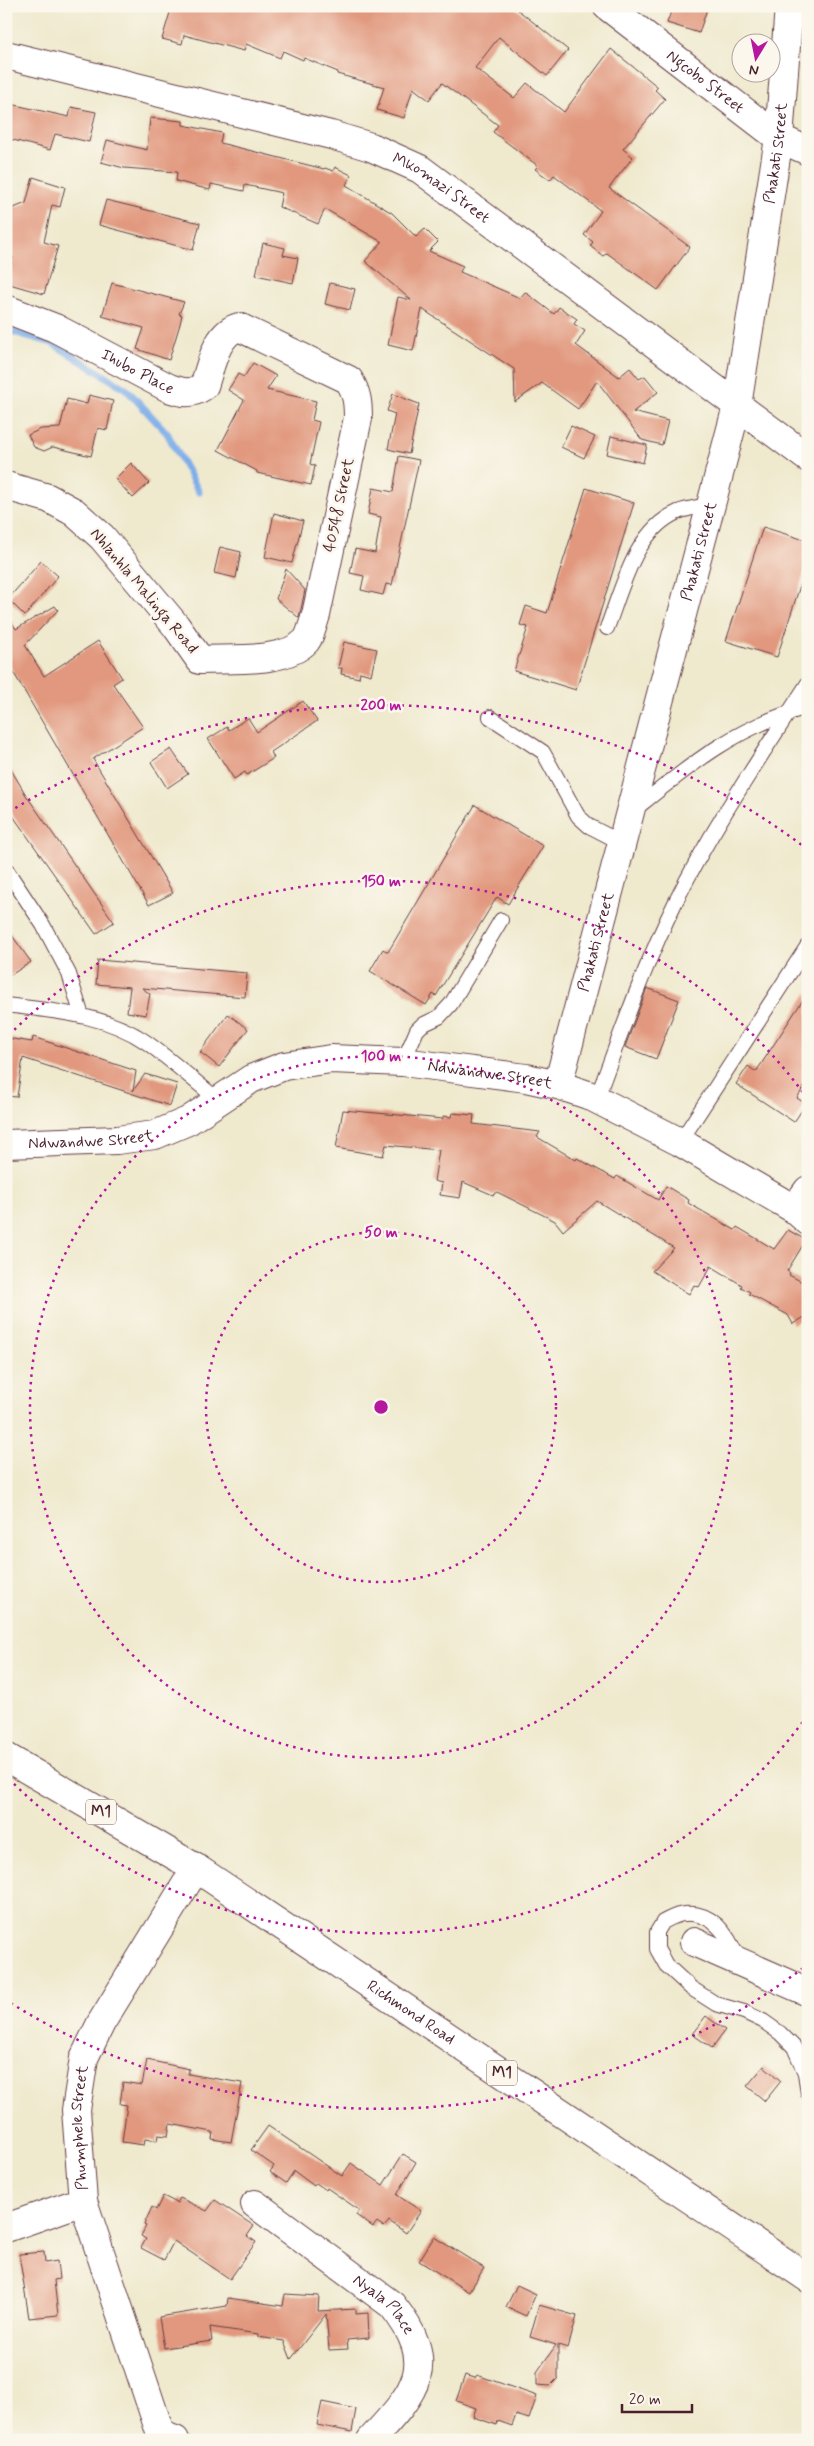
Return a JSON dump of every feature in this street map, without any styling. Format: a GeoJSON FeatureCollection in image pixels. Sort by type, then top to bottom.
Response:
{"type":"FeatureCollection","features":[{"type":"Feature","properties":{"kind":"main road","name":"Ngcobo Street"},"geometry":{"type":"LineString","coordinates":[[607,6],[779,138],[808,151]]}},
{"type":"Feature","properties":{"kind":"main road","name":"Phakati Street"},"geometry":{"type":"LineString","coordinates":[[558,1084],[737,406],[779,138],[789,6]]}},
{"type":"Feature","properties":{"kind":"main road","name":"Mkomazi Street"},"geometry":{"type":"LineString","coordinates":[[6,55],[331,135],[371,147],[420,169],[808,458]]}},
{"type":"Feature","properties":{"kind":"main road","name":"Ihubo Place"},"geometry":{"type":"LineString","coordinates":[[6,309],[55,328],[182,393],[191,393],[204,386],[222,338],[230,330],[239,327]]}},
{"type":"Feature","properties":{"kind":"main road","name":"40548 Street"},"geometry":{"type":"LineString","coordinates":[[200,660],[275,656],[295,650],[308,639],[316,615],[358,418],[356,390],[349,380],[239,327]]}},
{"type":"Feature","properties":{"kind":"main road","name":"Nhlanhla Malinga Road"},"geometry":{"type":"LineString","coordinates":[[6,486],[48,498],[74,512],[102,537],[176,626],[200,660]]}},
{"type":"Feature","properties":{"kind":"main road","name":"Ndwandwe Street"},"geometry":{"type":"LineString","coordinates":[[6,1144],[117,1140],[155,1135],[188,1121],[217,1099],[251,1078],[284,1066],[331,1059],[403,1062],[558,1084],[596,1100],[680,1142],[803,1207]]}},
{"type":"Feature","properties":{"kind":"main road","name":"Richmond Road"},"geometry":{"type":"LineString","coordinates":[[6,1757],[196,1868],[808,2278]]}},
{"type":"Feature","properties":{"kind":"main road","name":"Phumphele Street"},"geometry":{"type":"LineString","coordinates":[[168,2437],[83,2202],[76,2110],[84,2058],[101,2023],[196,1868]]}},
{"type":"Feature","properties":{"kind":"main road"},"geometry":{"type":"LineString","coordinates":[[694,1942],[808,1992]]}},
{"type":"Feature","properties":{"kind":"main road"},"geometry":{"type":"LineString","coordinates":[[6,2228],[83,2202]]}},
{"type":"Feature","properties":{"kind":"main road","name":"Nyala Place"},"geometry":{"type":"LineString","coordinates":[[255,2204],[392,2305],[408,2326],[417,2349],[418,2368],[413,2387],[402,2406],[371,2440]]}},
{"type":"Feature","properties":{"kind":"lane"},"geometry":{"type":"LineString","coordinates":[[607,628],[634,558],[648,536],[663,521],[678,512],[712,504]]}},
{"type":"Feature","properties":{"kind":"lane"},"geometry":{"type":"LineString","coordinates":[[596,1100],[639,986],[675,902],[706,844],[808,682]]}},
{"type":"Feature","properties":{"kind":"lane"},"geometry":{"type":"LineString","coordinates":[[630,813],[702,756],[727,740],[764,721],[808,707]]}},
{"type":"Feature","properties":{"kind":"lane"},"geometry":{"type":"LineString","coordinates":[[490,718],[543,752],[578,816],[590,826],[622,843]]}},
{"type":"Feature","properties":{"kind":"lane"},"geometry":{"type":"LineString","coordinates":[[6,869],[43,925],[64,966],[82,1016]]}},
{"type":"Feature","properties":{"kind":"lane"},"geometry":{"type":"LineString","coordinates":[[403,1062],[417,1030],[422,1025],[439,1017],[451,1004],[501,920]]}},
{"type":"Feature","properties":{"kind":"lane"},"geometry":{"type":"LineString","coordinates":[[680,1142],[808,945]]}},
{"type":"Feature","properties":{"kind":"lane"},"geometry":{"type":"LineString","coordinates":[[6,1006],[82,1016],[124,1030],[145,1041],[217,1099]]}},
{"type":"Feature","properties":{"kind":"lane"},"geometry":{"type":"LineString","coordinates":[[740,1962],[730,1940],[715,1922],[697,1914],[683,1914],[663,1922],[658,1932],[657,1948],[666,1965],[691,1988],[716,2004],[763,2021],[794,2046],[805,2073],[808,2093]]}},
{"type":"Feature","properties":{"kind":"building"},"geometry":{"type":"Polygon","coordinates":[[[172,6],[513,6],[568,50],[547,76],[499,37],[475,68],[514,98],[527,83],[564,112],[611,49],[658,87],[655,90],[665,99],[623,149],[633,157],[609,188],[690,247],[658,290],[607,253],[603,256],[590,246],[593,242],[584,235],[601,211],[554,175],[550,180],[535,169],[538,166],[493,132],[498,125],[442,83],[429,100],[413,88],[404,118],[377,110],[384,87],[337,74],[338,72],[283,51],[280,58],[246,44],[244,51],[184,35],[182,44],[162,39],[172,6]]]}},
{"type":"Feature","properties":{"kind":"building"},"geometry":{"type":"Polygon","coordinates":[[[673,6],[708,6],[699,33],[667,23],[673,6]]]}},
{"type":"Feature","properties":{"kind":"building"},"geometry":{"type":"Polygon","coordinates":[[[6,103],[69,117],[71,107],[96,112],[89,142],[55,134],[50,150],[6,138],[6,103]]]}},
{"type":"Feature","properties":{"kind":"building"},"geometry":{"type":"Polygon","coordinates":[[[150,118],[183,121],[183,125],[222,133],[220,143],[333,171],[335,167],[351,175],[346,185],[392,213],[416,237],[425,229],[438,242],[429,251],[463,266],[460,272],[520,298],[525,292],[554,314],[559,307],[577,319],[574,324],[585,331],[576,345],[619,377],[630,368],[639,379],[645,376],[658,392],[633,412],[668,421],[662,445],[642,440],[597,381],[578,409],[542,383],[515,402],[514,369],[422,309],[413,351],[388,345],[398,297],[411,300],[365,261],[382,242],[325,209],[318,224],[279,207],[282,193],[245,185],[244,191],[211,184],[210,190],[176,181],[177,172],[124,168],[101,162],[107,140],[147,150],[150,118]]]}},
{"type":"Feature","properties":{"kind":"building"},"geometry":{"type":"Polygon","coordinates":[[[33,177],[65,187],[60,207],[52,205],[44,242],[58,246],[44,294],[6,283],[13,257],[6,255],[6,216],[11,209],[26,203],[33,177]]]}},
{"type":"Feature","properties":{"kind":"building"},"geometry":{"type":"Polygon","coordinates":[[[106,200],[200,223],[193,250],[99,225],[106,200]]]}},
{"type":"Feature","properties":{"kind":"building"},"geometry":{"type":"Polygon","coordinates":[[[263,243],[285,248],[283,255],[298,258],[293,283],[256,275],[263,243]]]}},
{"type":"Feature","properties":{"kind":"building"},"geometry":{"type":"Polygon","coordinates":[[[112,283],[184,302],[179,314],[182,315],[169,360],[137,349],[144,328],[102,316],[112,283]]]}},
{"type":"Feature","properties":{"kind":"building"},"geometry":{"type":"Polygon","coordinates":[[[330,283],[355,289],[350,310],[325,304],[330,283]]]}},
{"type":"Feature","properties":{"kind":"building"},"geometry":{"type":"Polygon","coordinates":[[[253,363],[276,376],[267,390],[316,401],[312,420],[319,422],[310,464],[315,466],[311,485],[257,473],[257,471],[218,450],[244,400],[228,390],[238,374],[244,377],[253,363]]]}},
{"type":"Feature","properties":{"kind":"building"},"geometry":{"type":"Polygon","coordinates":[[[393,394],[419,404],[409,454],[388,449],[395,414],[387,411],[393,394]]]}},
{"type":"Feature","properties":{"kind":"building"},"geometry":{"type":"Polygon","coordinates":[[[89,395],[113,401],[107,430],[98,428],[91,456],[53,447],[44,451],[34,447],[28,435],[41,429],[60,428],[67,399],[87,404],[89,395]]]}},
{"type":"Feature","properties":{"kind":"building"},"geometry":{"type":"Polygon","coordinates":[[[571,426],[595,437],[584,458],[561,447],[571,426]]]}},
{"type":"Feature","properties":{"kind":"building"},"geometry":{"type":"Polygon","coordinates":[[[611,436],[647,445],[643,463],[607,454],[611,436]]]}},
{"type":"Feature","properties":{"kind":"building"},"geometry":{"type":"Polygon","coordinates":[[[399,456],[419,460],[392,585],[386,584],[383,595],[361,590],[364,576],[350,573],[355,549],[375,553],[381,517],[368,514],[373,488],[393,492],[399,456]]]}},
{"type":"Feature","properties":{"kind":"building"},"geometry":{"type":"Polygon","coordinates":[[[131,463],[149,483],[133,498],[115,479],[131,463]]]}},
{"type":"Feature","properties":{"kind":"building"},"geometry":{"type":"Polygon","coordinates":[[[586,488],[634,503],[576,690],[514,671],[528,627],[520,625],[526,606],[547,613],[586,488]]]}},
{"type":"Feature","properties":{"kind":"building"},"geometry":{"type":"Polygon","coordinates":[[[274,513],[303,521],[292,563],[265,557],[274,513]]]}},
{"type":"Feature","properties":{"kind":"building"},"geometry":{"type":"Polygon","coordinates":[[[763,527],[808,541],[808,561],[777,657],[726,641],[763,527]]]}},
{"type":"Feature","properties":{"kind":"building"},"geometry":{"type":"Polygon","coordinates":[[[220,547],[241,552],[236,578],[214,573],[220,547]]]}},
{"type":"Feature","properties":{"kind":"building"},"geometry":{"type":"Polygon","coordinates":[[[41,561],[58,576],[25,616],[8,599],[41,561]]]}},
{"type":"Feature","properties":{"kind":"building"},"geometry":{"type":"Polygon","coordinates":[[[286,569],[305,590],[299,618],[276,599],[286,569]]]}},
{"type":"Feature","properties":{"kind":"building"},"geometry":{"type":"Polygon","coordinates":[[[55,606],[58,610],[25,645],[44,676],[98,641],[122,678],[113,684],[143,727],[93,759],[173,893],[149,905],[8,663],[6,666],[6,613],[16,629],[55,606]]]}},
{"type":"Feature","properties":{"kind":"building"},"geometry":{"type":"Polygon","coordinates":[[[344,642],[377,649],[371,675],[360,672],[359,678],[341,674],[342,668],[338,668],[344,642]]]}},
{"type":"Feature","properties":{"kind":"building"},"geometry":{"type":"Polygon","coordinates":[[[303,701],[317,721],[271,752],[274,758],[247,775],[245,772],[234,779],[208,739],[227,727],[229,730],[248,718],[257,732],[303,701]]]}},
{"type":"Feature","properties":{"kind":"building"},"geometry":{"type":"Polygon","coordinates":[[[171,749],[188,774],[167,788],[151,762],[171,749]]]}},
{"type":"Feature","properties":{"kind":"building"},"geometry":{"type":"Polygon","coordinates":[[[6,761],[26,795],[114,922],[96,934],[6,806],[6,761]]]}},
{"type":"Feature","properties":{"kind":"building"},"geometry":{"type":"Polygon","coordinates":[[[475,805],[543,846],[508,904],[497,897],[436,996],[433,994],[426,1005],[370,971],[383,949],[388,952],[475,805]]]}},
{"type":"Feature","properties":{"kind":"building"},"geometry":{"type":"Polygon","coordinates":[[[6,927],[31,962],[6,978],[6,927]]]}},
{"type":"Feature","properties":{"kind":"building"},"geometry":{"type":"Polygon","coordinates":[[[98,960],[247,973],[245,997],[142,988],[150,994],[146,1015],[127,1012],[130,987],[96,984],[98,960]]]}},
{"type":"Feature","properties":{"kind":"building"},"geometry":{"type":"Polygon","coordinates":[[[647,988],[679,1000],[656,1059],[625,1047],[647,988]]]}},
{"type":"Feature","properties":{"kind":"building"},"geometry":{"type":"Polygon","coordinates":[[[808,992],[808,1081],[797,1098],[806,1104],[794,1122],[736,1084],[748,1066],[756,1072],[808,992]]]}},
{"type":"Feature","properties":{"kind":"building"},"geometry":{"type":"Polygon","coordinates":[[[228,1014],[248,1029],[219,1067],[200,1052],[228,1014]]]}},
{"type":"Feature","properties":{"kind":"building"},"geometry":{"type":"Polygon","coordinates":[[[33,1037],[136,1071],[133,1091],[145,1074],[177,1084],[170,1106],[23,1058],[17,1097],[6,1096],[6,1038],[32,1042],[33,1037]]]}},
{"type":"Feature","properties":{"kind":"building"},"geometry":{"type":"Polygon","coordinates":[[[343,1110],[443,1119],[443,1116],[451,1117],[452,1113],[474,1115],[473,1124],[540,1132],[537,1137],[576,1160],[577,1158],[615,1179],[617,1176],[658,1200],[666,1186],[689,1200],[688,1203],[735,1230],[737,1227],[774,1249],[788,1230],[806,1240],[787,1271],[790,1273],[789,1275],[808,1285],[808,1315],[793,1324],[788,1315],[749,1294],[750,1292],[741,1287],[742,1285],[711,1266],[699,1287],[694,1285],[689,1294],[652,1271],[674,1248],[597,1201],[563,1231],[555,1221],[497,1192],[493,1195],[463,1182],[460,1198],[440,1195],[442,1183],[434,1181],[439,1150],[386,1145],[383,1156],[336,1148],[343,1110]]]}},
{"type":"Feature","properties":{"kind":"building"},"geometry":{"type":"Polygon","coordinates":[[[706,2016],[725,2030],[712,2048],[692,2034],[706,2016]]]}},
{"type":"Feature","properties":{"kind":"building"},"geometry":{"type":"Polygon","coordinates":[[[147,2060],[189,2069],[188,2074],[242,2083],[231,2142],[212,2139],[213,2132],[170,2124],[168,2136],[158,2135],[157,2141],[145,2139],[144,2145],[122,2142],[127,2105],[120,2104],[123,2082],[142,2085],[147,2060]]]}},
{"type":"Feature","properties":{"kind":"building"},"geometry":{"type":"Polygon","coordinates":[[[764,2066],[781,2081],[765,2101],[747,2086],[764,2066]]]}},
{"type":"Feature","properties":{"kind":"building"},"geometry":{"type":"Polygon","coordinates":[[[268,2126],[342,2176],[351,2163],[383,2185],[403,2154],[416,2162],[397,2195],[421,2211],[406,2233],[389,2221],[384,2227],[377,2222],[373,2227],[356,2215],[359,2210],[327,2188],[326,2190],[316,2183],[314,2186],[294,2171],[286,2183],[270,2172],[274,2166],[251,2150],[268,2126]]]}},
{"type":"Feature","properties":{"kind":"building"},"geometry":{"type":"Polygon","coordinates":[[[163,2196],[177,2203],[180,2198],[207,2211],[215,2200],[254,2226],[247,2236],[256,2242],[230,2279],[174,2241],[164,2260],[141,2248],[146,2239],[141,2236],[146,2226],[144,2225],[152,2207],[156,2210],[163,2196]]]}},
{"type":"Feature","properties":{"kind":"building"},"geometry":{"type":"Polygon","coordinates":[[[434,2237],[484,2268],[469,2292],[419,2261],[434,2237]]]}},
{"type":"Feature","properties":{"kind":"building"},"geometry":{"type":"Polygon","coordinates":[[[44,2252],[45,2263],[57,2261],[59,2279],[54,2280],[58,2315],[29,2318],[19,2254],[44,2252]]]}},
{"type":"Feature","properties":{"kind":"building"},"geometry":{"type":"Polygon","coordinates":[[[517,2285],[536,2294],[526,2316],[506,2307],[517,2285]]]}},
{"type":"Feature","properties":{"kind":"building"},"geometry":{"type":"Polygon","coordinates":[[[285,2294],[319,2296],[318,2311],[356,2309],[356,2314],[368,2313],[369,2338],[347,2340],[348,2349],[329,2350],[326,2314],[291,2359],[284,2341],[258,2337],[258,2334],[210,2327],[212,2341],[164,2348],[159,2317],[227,2306],[228,2298],[283,2306],[285,2294]]]}},
{"type":"Feature","properties":{"kind":"building"},"geometry":{"type":"Polygon","coordinates":[[[539,2305],[577,2316],[568,2348],[558,2345],[558,2378],[550,2386],[537,2385],[537,2372],[556,2345],[530,2337],[539,2305]]]}},
{"type":"Feature","properties":{"kind":"building"},"geometry":{"type":"Polygon","coordinates":[[[465,2375],[475,2378],[477,2375],[537,2396],[529,2419],[516,2415],[512,2426],[498,2421],[497,2425],[473,2417],[476,2408],[456,2401],[465,2375]]]}},
{"type":"Feature","properties":{"kind":"building"},"geometry":{"type":"Polygon","coordinates":[[[322,2402],[356,2409],[352,2432],[317,2425],[322,2402]]]}},
{"type":"Feature","properties":{"kind":"waterway"},"geometry":{"type":"LineString","coordinates":[[6,330],[52,343],[126,389],[167,433],[199,492]]}}]}
